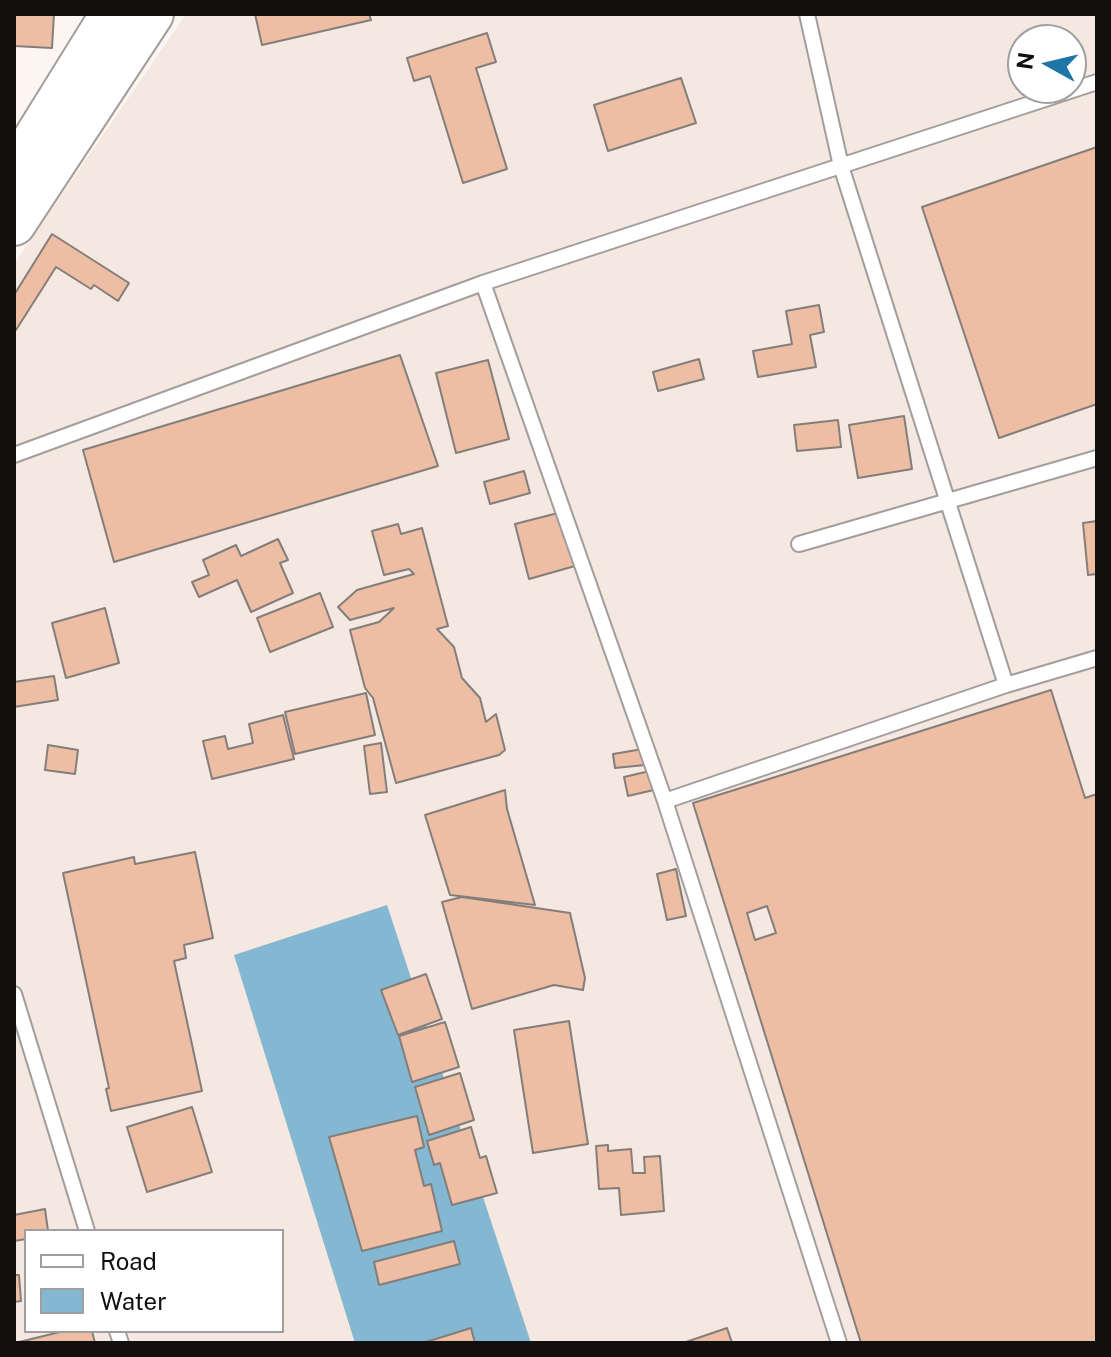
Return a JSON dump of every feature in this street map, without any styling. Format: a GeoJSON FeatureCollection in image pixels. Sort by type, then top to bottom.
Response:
{"type":"FeatureCollection","features":[{"type":"Feature","properties":{"kind":"main road"},"geometry":{"type":"LineString","coordinates":[[14,172],[112,14]]}},
{"type":"Feature","properties":{"kind":"main road"},"geometry":{"type":"LineString","coordinates":[[14,224],[152,14]]}},
{"type":"Feature","properties":{"kind":"lane"},"geometry":{"type":"LineString","coordinates":[[807,14],[841,166],[1006,685]]}},
{"type":"Feature","properties":{"kind":"lane"},"geometry":{"type":"LineString","coordinates":[[14,455],[483,283],[1097,82]]}},
{"type":"Feature","properties":{"kind":"lane"},"geometry":{"type":"LineString","coordinates":[[483,283],[665,801],[839,1343]]}},
{"type":"Feature","properties":{"kind":"lane"},"geometry":{"type":"LineString","coordinates":[[799,544],[1097,458]]}},
{"type":"Feature","properties":{"kind":"lane"},"geometry":{"type":"LineString","coordinates":[[665,801],[1006,685],[1097,658]]}},
{"type":"Feature","properties":{"kind":"lane"},"geometry":{"type":"LineString","coordinates":[[14,994],[86,1229]]}},
{"type":"Feature","properties":{"kind":"shaded area"},"geometry":{"type":"Polygon","coordinates":[[[186,14],[1097,14],[1097,1343],[14,1343],[14,264],[186,14]]]}},
{"type":"Feature","properties":{"kind":"water"},"geometry":{"type":"Polygon","coordinates":[[[387,905],[531,1343],[355,1343],[234,955],[387,905]]]}},
{"type":"Feature","properties":{"kind":"building"},"geometry":{"type":"Polygon","coordinates":[[[14,14],[54,14],[52,48],[14,46],[14,14]]]}},
{"type":"Feature","properties":{"kind":"building"},"geometry":{"type":"Polygon","coordinates":[[[255,14],[369,14],[371,20],[262,45],[255,14]]]}},
{"type":"Feature","properties":{"kind":"building"},"geometry":{"type":"Polygon","coordinates":[[[487,33],[496,62],[476,68],[507,169],[463,183],[430,76],[414,81],[407,58],[487,33]]]}},
{"type":"Feature","properties":{"kind":"building"},"geometry":{"type":"Polygon","coordinates":[[[681,78],[696,123],[608,151],[594,105],[681,78]]]}},
{"type":"Feature","properties":{"kind":"building"},"geometry":{"type":"Polygon","coordinates":[[[1097,147],[1097,404],[999,438],[922,207],[1097,147]]]}},
{"type":"Feature","properties":{"kind":"building"},"geometry":{"type":"Polygon","coordinates":[[[52,234],[129,283],[118,301],[94,285],[91,289],[56,267],[16,330],[14,295],[52,234]]]}},
{"type":"Feature","properties":{"kind":"building"},"geometry":{"type":"Polygon","coordinates":[[[819,305],[824,332],[810,335],[816,367],[758,377],[753,351],[792,344],[786,311],[819,305]]]}},
{"type":"Feature","properties":{"kind":"building"},"geometry":{"type":"Polygon","coordinates":[[[400,355],[438,466],[114,562],[83,450],[400,355]]]}},
{"type":"Feature","properties":{"kind":"building"},"geometry":{"type":"Polygon","coordinates":[[[699,359],[704,379],[658,391],[653,372],[699,359]]]}},
{"type":"Feature","properties":{"kind":"building"},"geometry":{"type":"Polygon","coordinates":[[[488,360],[509,439],[456,453],[436,373],[488,360]]]}},
{"type":"Feature","properties":{"kind":"building"},"geometry":{"type":"Polygon","coordinates":[[[904,416],[912,469],[858,478],[849,425],[904,416]]]}},
{"type":"Feature","properties":{"kind":"building"},"geometry":{"type":"Polygon","coordinates":[[[838,420],[841,447],[797,451],[794,425],[838,420]]]}},
{"type":"Feature","properties":{"kind":"building"},"geometry":{"type":"Polygon","coordinates":[[[524,471],[530,493],[490,504],[484,482],[524,471]]]}},
{"type":"Feature","properties":{"kind":"building"},"geometry":{"type":"Polygon","coordinates":[[[562,512],[575,566],[529,579],[515,524],[562,512]]]}},
{"type":"Feature","properties":{"kind":"building"},"geometry":{"type":"Polygon","coordinates":[[[1097,521],[1097,574],[1088,575],[1083,523],[1097,521]]]}},
{"type":"Feature","properties":{"kind":"building"},"geometry":{"type":"Polygon","coordinates":[[[398,524],[401,534],[422,528],[448,626],[437,629],[454,647],[462,678],[480,698],[486,722],[496,714],[505,750],[499,755],[396,783],[373,698],[365,688],[350,630],[379,622],[394,608],[350,620],[338,607],[357,590],[414,574],[409,569],[384,575],[372,531],[398,524]]]}},
{"type":"Feature","properties":{"kind":"building"},"geometry":{"type":"Polygon","coordinates":[[[278,539],[288,560],[280,563],[293,593],[251,612],[237,580],[199,597],[192,582],[209,575],[203,560],[236,545],[241,556],[278,539]]]}},
{"type":"Feature","properties":{"kind":"building"},"geometry":{"type":"Polygon","coordinates":[[[320,593],[333,627],[270,652],[257,618],[320,593]]]}},
{"type":"Feature","properties":{"kind":"building"},"geometry":{"type":"Polygon","coordinates":[[[105,608],[119,663],[66,678],[52,623],[105,608]]]}},
{"type":"Feature","properties":{"kind":"building"},"geometry":{"type":"Polygon","coordinates":[[[54,676],[58,700],[14,707],[14,682],[54,676]]]}},
{"type":"Feature","properties":{"kind":"building"},"geometry":{"type":"Polygon","coordinates":[[[1051,690],[1085,798],[1097,794],[1097,1343],[861,1343],[693,803],[1051,690]]]}},
{"type":"Feature","properties":{"kind":"building"},"geometry":{"type":"Polygon","coordinates":[[[366,693],[375,735],[295,754],[285,712],[366,693]]]}},
{"type":"Feature","properties":{"kind":"building"},"geometry":{"type":"Polygon","coordinates":[[[283,715],[294,759],[212,779],[203,741],[225,736],[228,749],[253,743],[249,724],[283,715]]]}},
{"type":"Feature","properties":{"kind":"building"},"geometry":{"type":"Polygon","coordinates":[[[381,743],[387,792],[370,794],[364,746],[381,743]]]}},
{"type":"Feature","properties":{"kind":"building"},"geometry":{"type":"Polygon","coordinates":[[[48,745],[78,750],[75,774],[45,770],[48,745]]]}},
{"type":"Feature","properties":{"kind":"building"},"geometry":{"type":"Polygon","coordinates":[[[643,749],[645,765],[615,768],[613,754],[643,749]]]}},
{"type":"Feature","properties":{"kind":"building"},"geometry":{"type":"Polygon","coordinates":[[[654,770],[658,789],[628,796],[624,777],[654,770]]]}},
{"type":"Feature","properties":{"kind":"building"},"geometry":{"type":"Polygon","coordinates":[[[505,790],[507,809],[535,905],[450,895],[425,815],[505,790]]]}},
{"type":"Feature","properties":{"kind":"building"},"geometry":{"type":"Polygon","coordinates":[[[195,852],[213,938],[184,945],[186,958],[174,961],[202,1091],[111,1111],[106,1089],[109,1088],[63,873],[134,857],[135,864],[195,852]]]}},
{"type":"Feature","properties":{"kind":"building"},"geometry":{"type":"Polygon","coordinates":[[[676,869],[686,916],[667,920],[657,874],[676,869]]]}},
{"type":"Feature","properties":{"kind":"building"},"geometry":{"type":"Polygon","coordinates":[[[462,897],[570,913],[585,978],[583,990],[554,985],[472,1009],[442,902],[462,897]]]}},
{"type":"Feature","properties":{"kind":"building"},"geometry":{"type":"Polygon","coordinates":[[[767,906],[776,933],[755,940],[747,913],[767,906]]]}},
{"type":"Feature","properties":{"kind":"building"},"geometry":{"type":"Polygon","coordinates":[[[426,974],[442,1019],[398,1035],[381,990],[426,974]]]}},
{"type":"Feature","properties":{"kind":"building"},"geometry":{"type":"Polygon","coordinates":[[[569,1021],[588,1144],[533,1153],[514,1030],[569,1021]]]}},
{"type":"Feature","properties":{"kind":"building"},"geometry":{"type":"Polygon","coordinates":[[[445,1022],[459,1067],[412,1082],[399,1036],[445,1022]]]}},
{"type":"Feature","properties":{"kind":"building"},"geometry":{"type":"Polygon","coordinates":[[[460,1073],[474,1120],[429,1135],[415,1087],[460,1073]]]}},
{"type":"Feature","properties":{"kind":"building"},"geometry":{"type":"Polygon","coordinates":[[[192,1107],[212,1172],[147,1192],[127,1127],[192,1107]]]}},
{"type":"Feature","properties":{"kind":"building"},"geometry":{"type":"Polygon","coordinates":[[[417,1116],[424,1147],[415,1150],[424,1186],[431,1184],[442,1231],[362,1251],[329,1137],[417,1116]]]}},
{"type":"Feature","properties":{"kind":"building"},"geometry":{"type":"Polygon","coordinates":[[[471,1127],[480,1158],[486,1156],[497,1193],[452,1205],[440,1163],[434,1165],[427,1141],[471,1127]]]}},
{"type":"Feature","properties":{"kind":"building"},"geometry":{"type":"Polygon","coordinates":[[[608,1145],[608,1151],[631,1149],[633,1173],[645,1173],[644,1157],[660,1156],[664,1211],[621,1215],[619,1188],[599,1189],[596,1146],[608,1145]]]}},
{"type":"Feature","properties":{"kind":"building"},"geometry":{"type":"Polygon","coordinates":[[[45,1209],[48,1229],[24,1229],[24,1239],[14,1241],[14,1215],[45,1209]]]}},
{"type":"Feature","properties":{"kind":"building"},"geometry":{"type":"Polygon","coordinates":[[[454,1241],[460,1264],[379,1285],[374,1262],[454,1241]]]}},
{"type":"Feature","properties":{"kind":"building"},"geometry":{"type":"Polygon","coordinates":[[[14,1275],[19,1275],[21,1301],[14,1302],[14,1275]]]}},
{"type":"Feature","properties":{"kind":"building"},"geometry":{"type":"Polygon","coordinates":[[[471,1328],[475,1343],[423,1343],[471,1328]]]}},
{"type":"Feature","properties":{"kind":"building"},"geometry":{"type":"Polygon","coordinates":[[[727,1328],[732,1343],[683,1343],[727,1328]]]}},
{"type":"Feature","properties":{"kind":"building"},"geometry":{"type":"Polygon","coordinates":[[[56,1333],[92,1333],[95,1343],[15,1343],[56,1333]]]}}]}
